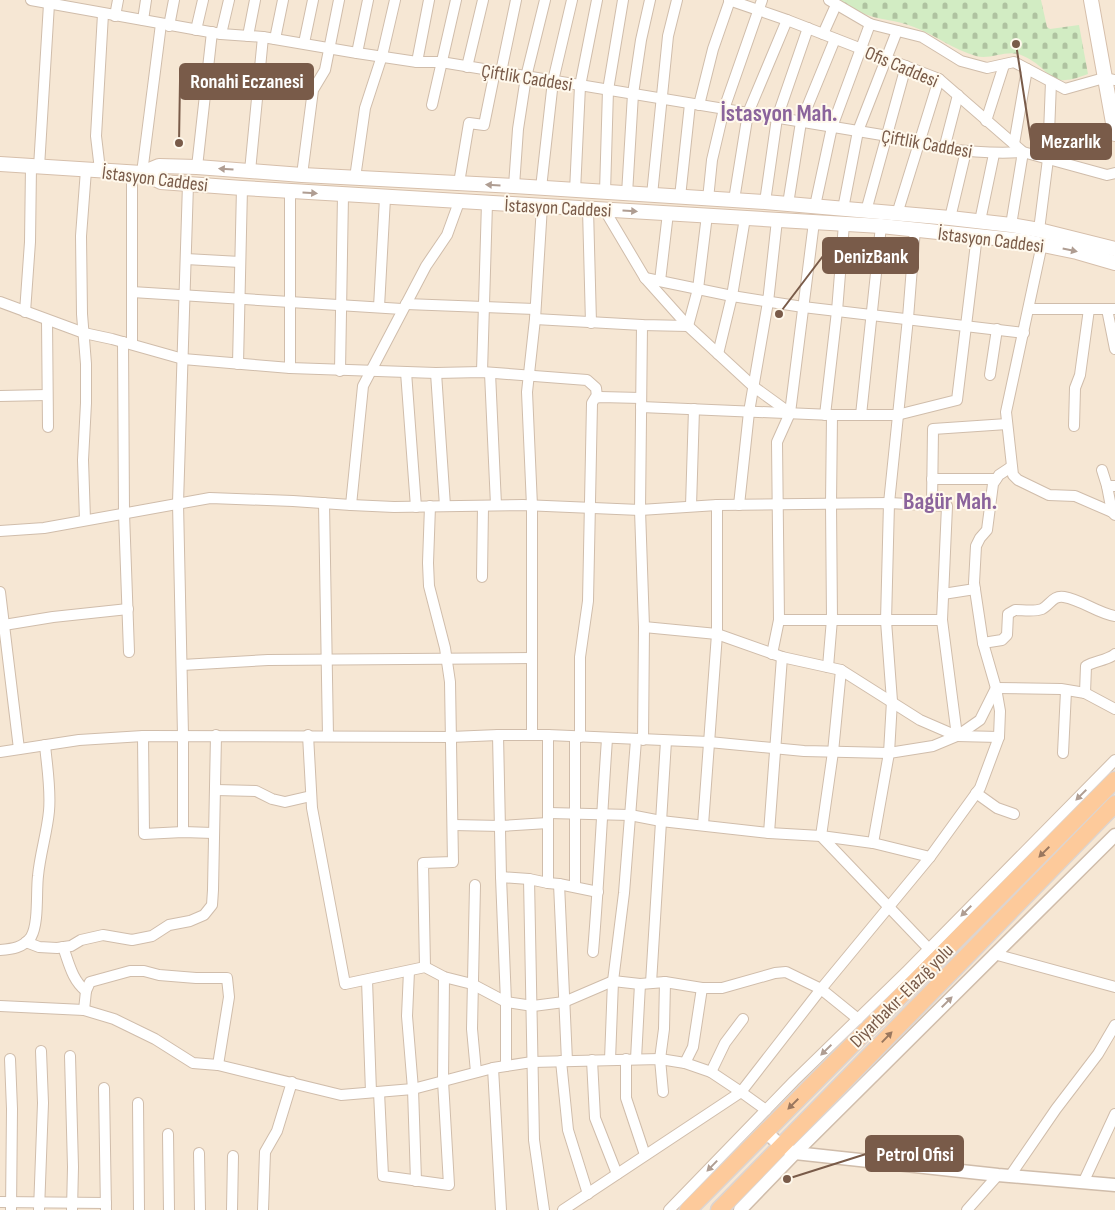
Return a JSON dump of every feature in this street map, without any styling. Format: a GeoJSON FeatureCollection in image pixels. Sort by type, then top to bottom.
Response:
{"type":"FeatureCollection","features":[{"type":"Feature","properties":{"kind":"highway","name":"Diyarbakır-Elazığ yolu"},"geometry":{"type":"LineString","coordinates":[[688,1210],[1115,780]]}},
{"type":"Feature","properties":{"kind":"highway","name":"Diyarbakır-Elazığ yolu"},"geometry":{"type":"LineString","coordinates":[[719,1210],[788,1149],[814,1114],[968,953],[1115,804]]}},
{"type":"Feature","properties":{"kind":"main road"},"geometry":{"type":"LineString","coordinates":[[1091,0],[1110,79],[1115,134]]}},
{"type":"Feature","properties":{"kind":"main road","name":"İstasyon Caddesi"},"geometry":{"type":"LineString","coordinates":[[0,164],[137,172],[161,182],[290,192],[707,215],[915,229],[979,228],[1115,263]]}},
{"type":"Feature","properties":{"kind":"main road"},"geometry":{"type":"LineString","coordinates":[[137,172],[159,166],[197,167],[302,175],[765,202],[950,218],[979,228],[1011,226],[1038,230],[1115,249]]}},
{"type":"Feature","properties":{"kind":"street","name":"Çiftlik Caddesi"},"geometry":{"type":"LineString","coordinates":[[32,0],[49,4],[62,3],[87,11],[196,30],[263,37],[417,62],[440,62],[888,136],[944,149],[994,154],[1024,152]]}},
{"type":"Feature","properties":{"kind":"street"},"geometry":{"type":"LineString","coordinates":[[87,11],[88,0]]}},
{"type":"Feature","properties":{"kind":"street"},"geometry":{"type":"LineString","coordinates":[[115,16],[118,0]]}},
{"type":"Feature","properties":{"kind":"street"},"geometry":{"type":"LineString","coordinates":[[142,20],[146,0]]}},
{"type":"Feature","properties":{"kind":"street"},"geometry":{"type":"LineString","coordinates":[[129,652],[124,513],[128,343],[137,172],[165,25],[174,0]]}},
{"type":"Feature","properties":{"kind":"street"},"geometry":{"type":"LineString","coordinates":[[196,30],[203,0]]}},
{"type":"Feature","properties":{"kind":"street"},"geometry":{"type":"LineString","coordinates":[[197,167],[217,33],[229,0]]}},
{"type":"Feature","properties":{"kind":"street"},"geometry":{"type":"LineString","coordinates":[[248,36],[255,0]]}},
{"type":"Feature","properties":{"kind":"street"},"geometry":{"type":"LineString","coordinates":[[275,39],[284,0]]}},
{"type":"Feature","properties":{"kind":"street"},"geometry":{"type":"LineString","coordinates":[[304,43],[312,0]]}},
{"type":"Feature","properties":{"kind":"street"},"geometry":{"type":"LineString","coordinates":[[302,175],[313,90],[325,70],[340,0]]}},
{"type":"Feature","properties":{"kind":"street"},"geometry":{"type":"LineString","coordinates":[[357,53],[368,0]]}},
{"type":"Feature","properties":{"kind":"street"},"geometry":{"type":"LineString","coordinates":[[355,178],[365,108],[382,56],[396,0]]}},
{"type":"Feature","properties":{"kind":"street"},"geometry":{"type":"LineString","coordinates":[[417,62],[429,0]]}},
{"type":"Feature","properties":{"kind":"street"},"geometry":{"type":"LineString","coordinates":[[432,105],[440,62],[456,0]]}},
{"type":"Feature","properties":{"kind":"street"},"geometry":{"type":"LineString","coordinates":[[467,67],[483,0]]}},
{"type":"Feature","properties":{"kind":"street"},"geometry":{"type":"LineString","coordinates":[[459,183],[469,123],[484,124],[516,0]]}},
{"type":"Feature","properties":{"kind":"street"},"geometry":{"type":"LineString","coordinates":[[514,186],[518,130],[526,77],[545,0]]}},
{"type":"Feature","properties":{"kind":"street"},"geometry":{"type":"LineString","coordinates":[[541,188],[554,81],[572,0]]}},
{"type":"Feature","properties":{"kind":"street"},"geometry":{"type":"LineString","coordinates":[[575,191],[580,86],[597,0]]}},
{"type":"Feature","properties":{"kind":"street"},"geometry":{"type":"LineString","coordinates":[[606,192],[608,90],[623,0]]}},
{"type":"Feature","properties":{"kind":"street"},"geometry":{"type":"LineString","coordinates":[[627,194],[633,94],[641,40],[650,0]]}},
{"type":"Feature","properties":{"kind":"street"},"geometry":{"type":"LineString","coordinates":[[652,195],[668,36],[677,0]]}},
{"type":"Feature","properties":{"kind":"street"},"geometry":{"type":"LineString","coordinates":[[680,197],[694,104],[729,0]]}},
{"type":"Feature","properties":{"kind":"street","name":"Ofis Caddesi"},"geometry":{"type":"LineString","coordinates":[[729,0],[760,5],[786,20],[939,78],[986,121],[1024,152],[1107,175],[1115,173]]}},
{"type":"Feature","properties":{"kind":"street"},"geometry":{"type":"LineString","coordinates":[[823,34],[832,2],[870,24],[922,37],[961,61],[987,68],[1014,62],[1065,89],[1110,79]]}},
{"type":"Feature","properties":{"kind":"street"},"geometry":{"type":"LineString","coordinates":[[25,312],[49,4]]}},
{"type":"Feature","properties":{"kind":"street"},"geometry":{"type":"LineString","coordinates":[[708,199],[712,160],[724,109],[760,5]]}},
{"type":"Feature","properties":{"kind":"street"},"geometry":{"type":"LineString","coordinates":[[85,520],[84,460],[86,402],[81,236],[93,170],[103,14]]}},
{"type":"Feature","properties":{"kind":"street"},"geometry":{"type":"LineString","coordinates":[[734,200],[748,113],[786,20]]}},
{"type":"Feature","properties":{"kind":"street"},"geometry":{"type":"LineString","coordinates":[[815,206],[832,127],[870,24]]}},
{"type":"Feature","properties":{"kind":"street"},"geometry":{"type":"LineString","coordinates":[[765,202],[777,118],[808,28]]}},
{"type":"Feature","properties":{"kind":"street"},"geometry":{"type":"LineString","coordinates":[[842,209],[858,131],[897,31]]}},
{"type":"Feature","properties":{"kind":"street"},"geometry":{"type":"LineString","coordinates":[[250,171],[263,37]]}},
{"type":"Feature","properties":{"kind":"street"},"geometry":{"type":"LineString","coordinates":[[788,204],[801,122],[835,39]]}},
{"type":"Feature","properties":{"kind":"street"},"geometry":{"type":"LineString","coordinates":[[986,121],[1004,65]]}},
{"type":"Feature","properties":{"kind":"street"},"geometry":{"type":"LineString","coordinates":[[866,211],[906,66]]}},
{"type":"Feature","properties":{"kind":"street"},"geometry":{"type":"LineString","coordinates":[[1014,144],[1026,69]]}},
{"type":"Feature","properties":{"kind":"street"},"geometry":{"type":"LineString","coordinates":[[897,214],[939,78]]}},
{"type":"Feature","properties":{"kind":"street"},"geometry":{"type":"LineString","coordinates":[[1038,230],[1048,159],[1051,82]]}},
{"type":"Feature","properties":{"kind":"street"},"geometry":{"type":"LineString","coordinates":[[944,149],[958,95]]}},
{"type":"Feature","properties":{"kind":"street"},"geometry":{"type":"LineString","coordinates":[[950,218],[966,151]]}},
{"type":"Feature","properties":{"kind":"street"},"geometry":{"type":"LineString","coordinates":[[1011,226],[1024,152]]}},
{"type":"Feature","properties":{"kind":"street"},"geometry":{"type":"LineString","coordinates":[[597,397],[694,409],[828,415],[897,415],[957,400],[979,228],[994,154]]}},
{"type":"Feature","properties":{"kind":"street"},"geometry":{"type":"LineString","coordinates":[[183,832],[182,665],[178,503],[188,184]]}},
{"type":"Feature","properties":{"kind":"street"},"geometry":{"type":"LineString","coordinates":[[238,364],[242,188]]}},
{"type":"Feature","properties":{"kind":"street"},"geometry":{"type":"LineString","coordinates":[[290,192],[290,368]]}},
{"type":"Feature","properties":{"kind":"street"},"geometry":{"type":"LineString","coordinates":[[340,370],[343,195]]}},
{"type":"Feature","properties":{"kind":"street"},"geometry":{"type":"LineString","coordinates":[[379,307],[385,198]]}},
{"type":"Feature","properties":{"kind":"street"},"geometry":{"type":"LineString","coordinates":[[351,505],[363,386],[426,266],[447,235],[459,202]]}},
{"type":"Feature","properties":{"kind":"street"},"geometry":{"type":"LineString","coordinates":[[487,203],[483,307],[496,506]]}},
{"type":"Feature","properties":{"kind":"street"},"geometry":{"type":"LineString","coordinates":[[532,735],[532,506],[528,376],[535,314],[542,206]]}},
{"type":"Feature","properties":{"kind":"street"},"geometry":{"type":"LineString","coordinates":[[588,208],[591,323]]}},
{"type":"Feature","properties":{"kind":"street"},"geometry":{"type":"LineString","coordinates":[[604,209],[645,278],[688,326],[754,387],[790,413]]}},
{"type":"Feature","properties":{"kind":"street"},"geometry":{"type":"LineString","coordinates":[[660,281],[668,213]]}},
{"type":"Feature","properties":{"kind":"street"},"geometry":{"type":"LineString","coordinates":[[688,326],[698,289],[707,215]]}},
{"type":"Feature","properties":{"kind":"street"},"geometry":{"type":"LineString","coordinates":[[718,354],[732,296],[744,218]]}},
{"type":"Feature","properties":{"kind":"street"},"geometry":{"type":"LineString","coordinates":[[739,505],[749,412],[768,302],[777,220]]}},
{"type":"Feature","properties":{"kind":"street"},"geometry":{"type":"LineString","coordinates":[[769,833],[775,749],[779,620],[776,505],[777,442],[790,413],[814,222]]}},
{"type":"Feature","properties":{"kind":"street"},"geometry":{"type":"LineString","coordinates":[[828,667],[832,619],[828,415],[844,224]]}},
{"type":"Feature","properties":{"kind":"street"},"geometry":{"type":"LineString","coordinates":[[861,415],[881,226]]}},
{"type":"Feature","properties":{"kind":"street"},"geometry":{"type":"LineString","coordinates":[[873,844],[889,753],[892,701],[886,621],[889,503],[915,229]]}},
{"type":"Feature","properties":{"kind":"street"},"geometry":{"type":"LineString","coordinates":[[1042,244],[1006,412],[1013,475],[1018,480],[1049,495],[1075,496],[1113,513],[1111,486],[1102,470]]}},
{"type":"Feature","properties":{"kind":"street"},"geometry":{"type":"LineString","coordinates":[[186,259],[240,262]]}},
{"type":"Feature","properties":{"kind":"street"},"geometry":{"type":"LineString","coordinates":[[645,278],[768,302],[1024,333]]}},
{"type":"Feature","properties":{"kind":"street"},"geometry":{"type":"LineString","coordinates":[[132,292],[379,307],[483,307],[591,323],[688,326]]}},
{"type":"Feature","properties":{"kind":"street"},"geometry":{"type":"LineString","coordinates":[[0,302],[84,333],[128,343],[183,359],[290,368],[486,373],[588,380],[596,388],[597,397]]}},
{"type":"Feature","properties":{"kind":"street"},"geometry":{"type":"LineString","coordinates":[[1029,309],[1111,309],[1115,349]]}},
{"type":"Feature","properties":{"kind":"street"},"geometry":{"type":"LineString","coordinates":[[1074,426],[1075,388],[1080,375],[1089,309]]}},
{"type":"Feature","properties":{"kind":"street"},"geometry":{"type":"LineString","coordinates":[[47,320],[48,427]]}},
{"type":"Feature","properties":{"kind":"street"},"geometry":{"type":"LineString","coordinates":[[610,1060],[614,981],[630,815],[640,740],[644,627],[640,510],[642,325]]}},
{"type":"Feature","properties":{"kind":"street"},"geometry":{"type":"LineString","coordinates":[[990,375],[997,329]]}},
{"type":"Feature","properties":{"kind":"street"},"geometry":{"type":"LineString","coordinates":[[406,372],[416,506]]}},
{"type":"Feature","properties":{"kind":"street"},"geometry":{"type":"LineString","coordinates":[[436,373],[445,506]]}},
{"type":"Feature","properties":{"kind":"street"},"geometry":{"type":"LineString","coordinates":[[0,396],[47,396]]}},
{"type":"Feature","properties":{"kind":"street"},"geometry":{"type":"LineString","coordinates":[[575,887],[580,657],[588,601],[592,402],[597,397]]}},
{"type":"Feature","properties":{"kind":"street"},"geometry":{"type":"LineString","coordinates":[[691,506],[694,409]]}},
{"type":"Feature","properties":{"kind":"street"},"geometry":{"type":"LineString","coordinates":[[932,505],[933,429],[1007,424]]}},
{"type":"Feature","properties":{"kind":"street"},"geometry":{"type":"LineString","coordinates":[[563,1210],[742,1092],[821,989],[930,857],[980,788],[999,737],[1000,711],[996,688],[983,643],[975,589],[976,546],[987,530],[993,484],[999,475],[1012,467]]}},
{"type":"Feature","properties":{"kind":"street"},"geometry":{"type":"LineString","coordinates":[[932,480],[996,480]]}},
{"type":"Feature","properties":{"kind":"street"},"geometry":{"type":"LineString","coordinates":[[0,531],[44,528],[210,498],[294,500],[351,505],[532,506],[640,510],[717,505],[889,503],[947,506],[942,620],[957,736]]}},
{"type":"Feature","properties":{"kind":"street"},"geometry":{"type":"LineString","coordinates":[[324,503],[328,736]]}},
{"type":"Feature","properties":{"kind":"street"},"geometry":{"type":"LineString","coordinates":[[703,825],[717,634],[717,505]]}},
{"type":"Feature","properties":{"kind":"street"},"geometry":{"type":"LineString","coordinates":[[424,967],[423,863],[453,862],[450,682],[447,659],[430,586],[428,563],[430,506]]}},
{"type":"Feature","properties":{"kind":"street"},"geometry":{"type":"LineString","coordinates":[[482,577],[483,506]]}},
{"type":"Feature","properties":{"kind":"street"},"geometry":{"type":"LineString","coordinates":[[943,594],[975,589]]}},
{"type":"Feature","properties":{"kind":"street"},"geometry":{"type":"LineString","coordinates":[[0,592],[19,750]]}},
{"type":"Feature","properties":{"kind":"street"},"geometry":{"type":"LineString","coordinates":[[983,643],[1002,640],[1007,635],[1008,614],[1015,610],[1042,609],[1055,598],[1064,596],[1092,609],[1115,616]]}},
{"type":"Feature","properties":{"kind":"street"},"geometry":{"type":"LineString","coordinates":[[4,625],[54,617],[128,609]]}},
{"type":"Feature","properties":{"kind":"street"},"geometry":{"type":"LineString","coordinates":[[779,620],[942,620]]}},
{"type":"Feature","properties":{"kind":"street"},"geometry":{"type":"LineString","coordinates":[[644,627],[717,634],[777,656],[841,670],[920,720],[957,736],[999,737]]}},
{"type":"Feature","properties":{"kind":"street"},"geometry":{"type":"LineString","coordinates":[[1085,693],[1086,666],[1095,661],[1112,657],[1115,654]]}},
{"type":"Feature","properties":{"kind":"street"},"geometry":{"type":"LineString","coordinates":[[182,665],[268,660],[532,658]]}},
{"type":"Feature","properties":{"kind":"street"},"geometry":{"type":"LineString","coordinates":[[821,836],[833,752],[841,670]]}},
{"type":"Feature","properties":{"kind":"street"},"geometry":{"type":"LineString","coordinates":[[0,752],[78,740],[142,736],[308,735],[452,737],[498,734],[709,742],[775,749],[889,753],[933,746],[957,736],[980,720],[996,688]]}},
{"type":"Feature","properties":{"kind":"street"},"geometry":{"type":"LineString","coordinates":[[996,688],[1061,689],[1085,693],[1115,709]]}},
{"type":"Feature","properties":{"kind":"street"},"geometry":{"type":"LineString","coordinates":[[1063,753],[1066,691]]}},
{"type":"Feature","properties":{"kind":"street"},"geometry":{"type":"LineString","coordinates":[[498,734],[506,1002],[506,1066]]}},
{"type":"Feature","properties":{"kind":"street"},"geometry":{"type":"LineString","coordinates":[[26,942],[39,947],[63,947],[71,946],[81,940],[103,935],[132,940],[152,936],[170,925],[190,921],[204,915],[212,905],[216,735]]}},
{"type":"Feature","properties":{"kind":"street"},"geometry":{"type":"LineString","coordinates":[[308,735],[312,808],[345,984],[424,967],[444,977],[472,984],[506,1002],[533,1006],[564,1002],[614,981],[665,982],[702,988],[722,988],[742,981],[786,972],[821,989],[858,1019]]}},
{"type":"Feature","properties":{"kind":"street"},"geometry":{"type":"LineString","coordinates":[[548,735],[548,883]]}},
{"type":"Feature","properties":{"kind":"street"},"geometry":{"type":"LineString","coordinates":[[142,736],[144,834],[213,833]]}},
{"type":"Feature","properties":{"kind":"street"},"geometry":{"type":"LineString","coordinates":[[593,952],[607,739]]}},
{"type":"Feature","properties":{"kind":"street"},"geometry":{"type":"LineString","coordinates":[[645,1155],[626,1098],[631,1059],[646,983],[661,821],[666,741]]}},
{"type":"Feature","properties":{"kind":"street"},"geometry":{"type":"LineString","coordinates":[[0,950],[16,948],[26,942],[35,925],[38,874],[50,796],[45,745]]}},
{"type":"Feature","properties":{"kind":"street"},"geometry":{"type":"LineString","coordinates":[[669,1210],[1115,760]]}},
{"type":"Feature","properties":{"kind":"street"},"geometry":{"type":"LineString","coordinates":[[216,790],[256,791],[272,799],[285,802],[311,796]]}},
{"type":"Feature","properties":{"kind":"street"},"geometry":{"type":"LineString","coordinates":[[976,793],[998,808],[1014,814]]}},
{"type":"Feature","properties":{"kind":"street"},"geometry":{"type":"LineString","coordinates":[[453,825],[501,826],[576,813],[630,815],[661,821],[769,833],[821,836],[873,844],[930,857]]}},
{"type":"Feature","properties":{"kind":"street"},"geometry":{"type":"LineString","coordinates":[[740,1210],[788,1149],[994,954],[1115,835]]}},
{"type":"Feature","properties":{"kind":"street"},"geometry":{"type":"LineString","coordinates":[[821,836],[928,949]]}},
{"type":"Feature","properties":{"kind":"street"},"geometry":{"type":"LineString","coordinates":[[501,877],[529,879],[598,892]]}},
{"type":"Feature","properties":{"kind":"street"},"geometry":{"type":"LineString","coordinates":[[529,879],[533,1006],[534,1140],[544,1210]]}},
{"type":"Feature","properties":{"kind":"street"},"geometry":{"type":"LineString","coordinates":[[559,884],[568,1130],[588,1194]]}},
{"type":"Feature","properties":{"kind":"street"},"geometry":{"type":"LineString","coordinates":[[475,885],[472,1029],[476,1072]]}},
{"type":"Feature","properties":{"kind":"street"},"geometry":{"type":"LineString","coordinates":[[63,947],[70,969],[78,984],[86,991]]}},
{"type":"Feature","properties":{"kind":"street"},"geometry":{"type":"LineString","coordinates":[[994,954],[1115,987]]}},
{"type":"Feature","properties":{"kind":"street"},"geometry":{"type":"LineString","coordinates":[[409,970],[407,1016],[413,1090],[416,1180]]}},
{"type":"Feature","properties":{"kind":"street"},"geometry":{"type":"LineString","coordinates":[[84,1010],[86,991],[90,982],[130,972],[196,978],[227,978],[229,997],[218,1064]]}},
{"type":"Feature","properties":{"kind":"street"},"geometry":{"type":"LineString","coordinates":[[367,980],[383,1176],[449,1185],[444,1081],[444,977]]}},
{"type":"Feature","properties":{"kind":"street"},"geometry":{"type":"LineString","coordinates":[[663,1092],[660,1059],[664,1029],[665,982]]}},
{"type":"Feature","properties":{"kind":"street"},"geometry":{"type":"LineString","coordinates":[[685,1063],[693,1047],[702,988]]}},
{"type":"Feature","properties":{"kind":"street"},"geometry":{"type":"LineString","coordinates":[[0,1006],[84,1010],[114,1019],[154,1039],[193,1063],[218,1064],[341,1094],[413,1090],[492,1068],[532,1062],[660,1059],[685,1063],[710,1072],[766,1110]]}},
{"type":"Feature","properties":{"kind":"street"},"geometry":{"type":"LineString","coordinates":[[710,1072],[725,1043],[743,1019]]}},
{"type":"Feature","properties":{"kind":"street"},"geometry":{"type":"LineString","coordinates":[[967,1210],[1004,1176],[1098,1054],[1110,1045],[1115,1025]]}},
{"type":"Feature","properties":{"kind":"street"},"geometry":{"type":"LineString","coordinates":[[39,1206],[43,1103],[41,1051]]}},
{"type":"Feature","properties":{"kind":"street"},"geometry":{"type":"LineString","coordinates":[[70,1056],[73,1167],[72,1207]]}},
{"type":"Feature","properties":{"kind":"street"},"geometry":{"type":"LineString","coordinates":[[10,1059],[12,1109],[7,1205],[106,1207],[104,1088]]}},
{"type":"Feature","properties":{"kind":"street"},"geometry":{"type":"LineString","coordinates":[[592,1060],[595,1118],[617,1174]]}},
{"type":"Feature","properties":{"kind":"street"},"geometry":{"type":"LineString","coordinates":[[492,1068],[501,1210]]}},
{"type":"Feature","properties":{"kind":"street"},"geometry":{"type":"LineString","coordinates":[[264,1210],[265,1152],[277,1131],[292,1082]]}},
{"type":"Feature","properties":{"kind":"street"},"geometry":{"type":"LineString","coordinates":[[138,1104],[139,1210]]}},
{"type":"Feature","properties":{"kind":"street"},"geometry":{"type":"LineString","coordinates":[[1083,1182],[1113,1126],[1115,1114]]}},
{"type":"Feature","properties":{"kind":"street"},"geometry":{"type":"LineString","coordinates":[[765,1131],[788,1149],[1004,1176],[1115,1185]]}},
{"type":"Feature","properties":{"kind":"street"},"geometry":{"type":"LineString","coordinates":[[168,1134],[170,1210]]}},
{"type":"Feature","properties":{"kind":"street"},"geometry":{"type":"LineString","coordinates":[[200,1153],[200,1210]]}},
{"type":"Feature","properties":{"kind":"street"},"geometry":{"type":"LineString","coordinates":[[232,1210],[233,1156]]}},
{"type":"Feature","properties":{"kind":"shaded area"},"geometry":{"type":"Polygon","coordinates":[[[0,0],[1115,0],[1115,1210],[0,1210],[0,0]]]}},
{"type":"Feature","properties":{"kind":"green space"},"geometry":{"type":"Polygon","coordinates":[[[839,0],[1041,0],[1047,27],[1050,29],[1079,25],[1088,74],[1074,79],[1056,79],[1040,66],[1016,53],[987,57],[976,56],[914,27],[868,15],[839,0]]]}},
{"type":"Feature","properties":{"kind":"place","name":"Mezarlık"},"geometry":{"type":"Point","coordinates":[1016,44]}},
{"type":"Feature","properties":{"kind":"place","name":"Ronahi Eczanesi"},"geometry":{"type":"Point","coordinates":[179,143]}},
{"type":"Feature","properties":{"kind":"place","name":"DenizBank"},"geometry":{"type":"Point","coordinates":[779,314]}},
{"type":"Feature","properties":{"kind":"place","name":"Petrol Ofisi"},"geometry":{"type":"Point","coordinates":[787,1179]}},
{"type":"Feature","properties":{"kind":"district","name":"İstasyon Mah."},"geometry":{"type":"Point","coordinates":[779,113]}},
{"type":"Feature","properties":{"kind":"district","name":"Bagür Mah."},"geometry":{"type":"Point","coordinates":[950,501]}}]}
